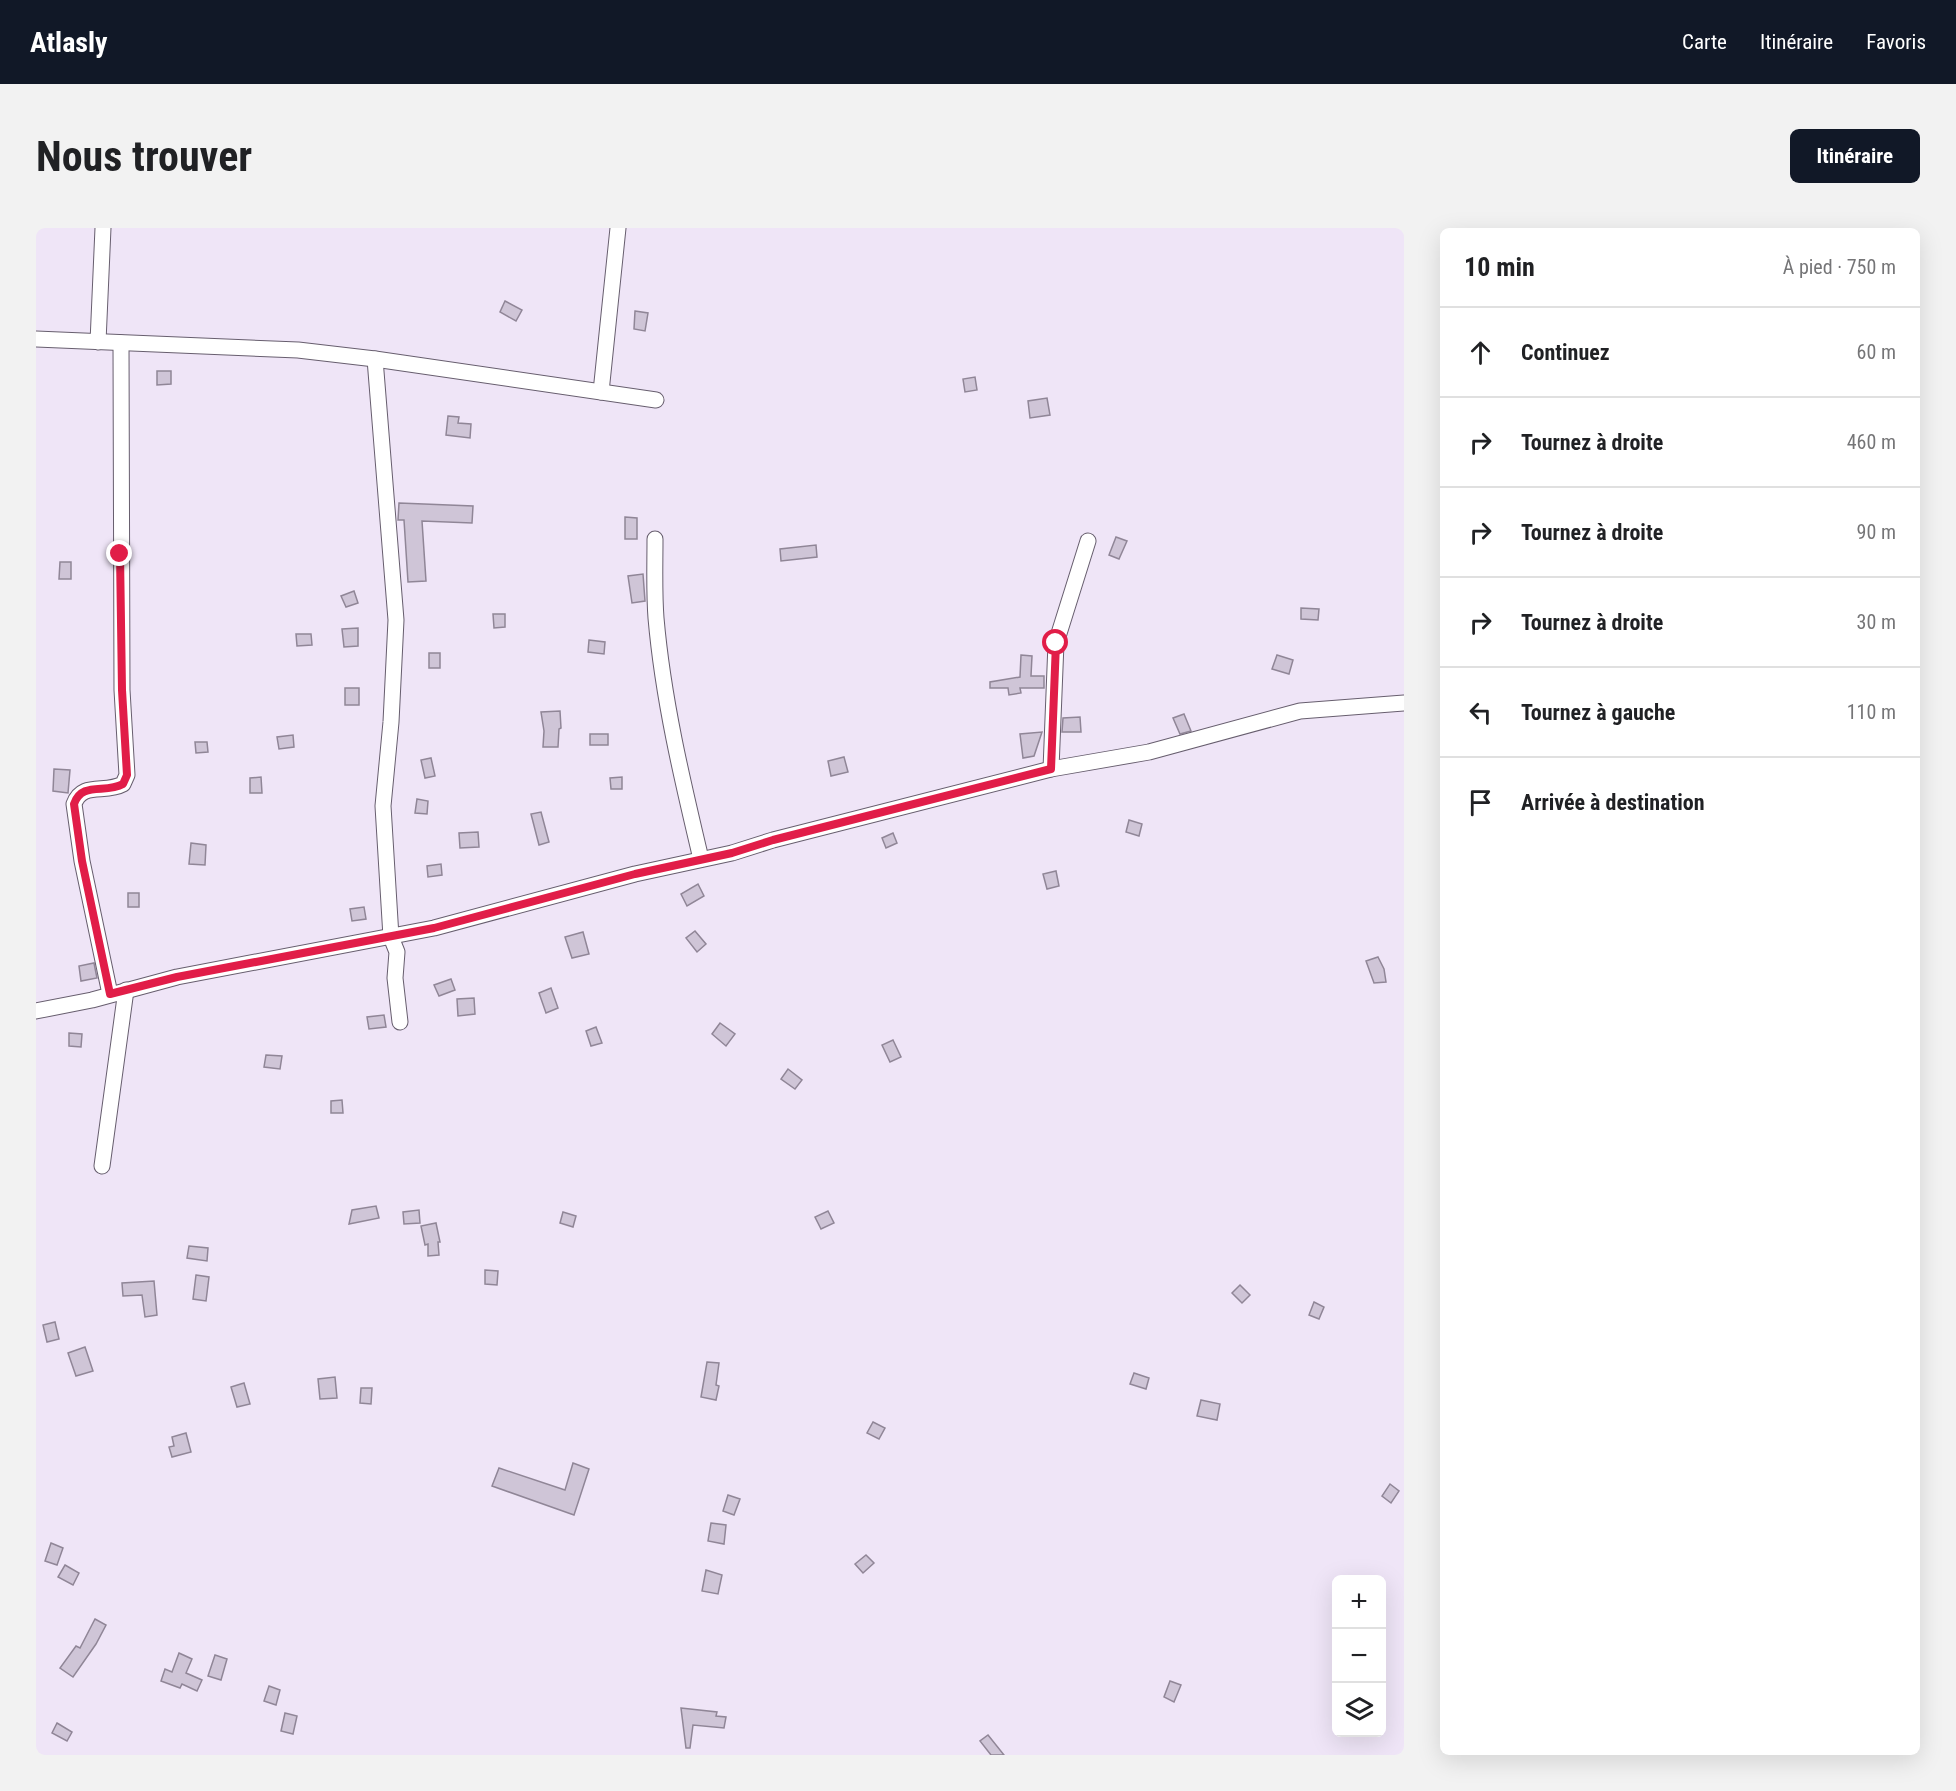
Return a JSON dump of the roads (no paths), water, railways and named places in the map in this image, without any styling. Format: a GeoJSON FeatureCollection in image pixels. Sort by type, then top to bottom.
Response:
{"type":"FeatureCollection","features":[{"type":"Feature","properties":{"kind":"street"},"geometry":{"type":"LineString","coordinates":[[98,342],[103,228]]}},
{"type":"Feature","properties":{"kind":"street"},"geometry":{"type":"LineString","coordinates":[[601,392],[618,228]]}},
{"type":"Feature","properties":{"kind":"street"},"geometry":{"type":"LineString","coordinates":[[36,339],[298,350],[656,400]]}},
{"type":"Feature","properties":{"kind":"street"},"geometry":{"type":"LineString","coordinates":[[110,994],[82,861],[74,804],[77,796],[84,790],[115,788],[123,784],[127,775],[122,690],[121,343]]}},
{"type":"Feature","properties":{"kind":"street"},"geometry":{"type":"LineString","coordinates":[[375,359],[396,620],[391,722],[383,806],[386,882],[391,937],[397,952],[395,978],[400,1022]]}},
{"type":"Feature","properties":{"kind":"street"},"geometry":{"type":"LineString","coordinates":[[655,539],[656,617],[665,690],[681,776],[701,859]]}},
{"type":"Feature","properties":{"kind":"street"},"geometry":{"type":"LineString","coordinates":[[1051,769],[1056,643],[1088,541]]}},
{"type":"Feature","properties":{"kind":"street"},"geometry":{"type":"LineString","coordinates":[[36,1011],[177,977],[434,928],[635,874],[732,853],[804,832],[1051,769],[1149,752],[1300,711],[1404,703]]}},
{"type":"Feature","properties":{"kind":"street"},"geometry":{"type":"LineString","coordinates":[[102,1166],[126,990]]}}]}
